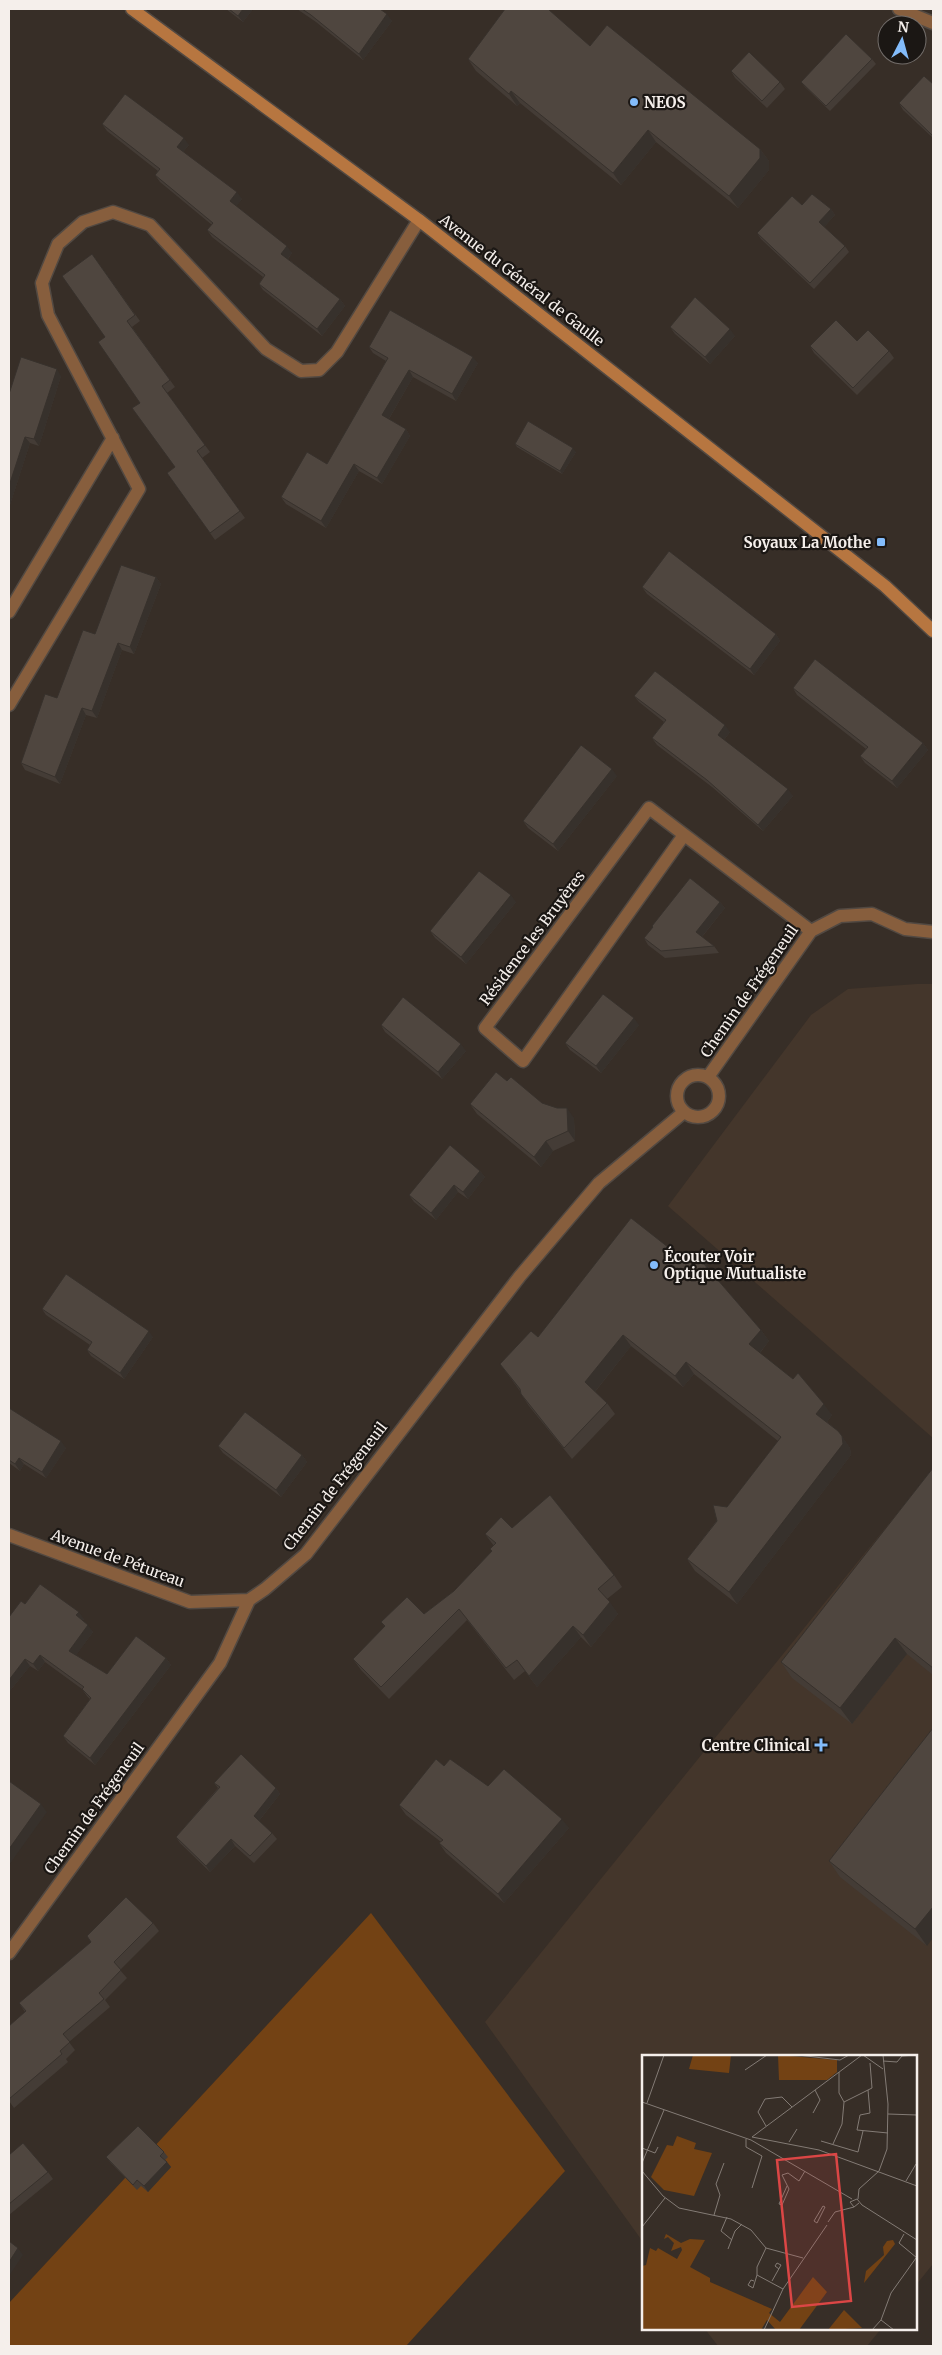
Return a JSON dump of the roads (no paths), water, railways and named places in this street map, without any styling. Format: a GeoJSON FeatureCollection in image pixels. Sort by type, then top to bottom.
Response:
{"type":"FeatureCollection","features":[{"type":"Feature","properties":{"kind":"main road","name":"Avenue du Général de Gaulle"},"geometry":{"type":"LineString","coordinates":[[132,9],[419,220],[884,586],[933,619]]}},
{"type":"Feature","properties":{"kind":"main road","name":"Avenue du Général de Gaulle"},"geometry":{"type":"LineString","coordinates":[[884,586],[933,631]]}},
{"type":"Feature","properties":{"kind":"street"},"geometry":{"type":"LineString","coordinates":[[899,9],[933,23]]}},
{"type":"Feature","properties":{"kind":"street"},"geometry":{"type":"LineString","coordinates":[[9,705],[139,490],[48,315],[42,283],[58,244],[83,222],[113,212],[150,225],[266,349],[301,371],[318,370],[337,352],[419,220]]}},
{"type":"Feature","properties":{"kind":"street"},"geometry":{"type":"LineString","coordinates":[[9,612],[113,438]]}},
{"type":"Feature","properties":{"kind":"street","name":"Résidence les Bruyères"},"geometry":{"type":"LineString","coordinates":[[684,835],[523,1061],[485,1028],[649,808],[811,931]]}},
{"type":"Feature","properties":{"kind":"street","name":"Chemin de Frégeneuil"},"geometry":{"type":"LineString","coordinates":[[708,1077],[811,931],[840,916],[872,914],[905,929],[933,932]]}},
{"type":"Feature","properties":{"kind":"street","name":"Chemin de Frégeneuil"},"geometry":{"type":"LineString","coordinates":[[692,1076],[708,1077],[714,1082],[719,1093],[717,1106],[713,1112],[699,1117],[692,1117],[684,1112],[677,1099],[679,1086],[686,1078],[692,1076]]}},
{"type":"Feature","properties":{"kind":"street","name":"Chemin de Frégeneuil"},"geometry":{"type":"LineString","coordinates":[[9,1952],[220,1663],[249,1600],[306,1554],[520,1276],[599,1183],[684,1112]]}},
{"type":"Feature","properties":{"kind":"street","name":"Avenue de Pétureau"},"geometry":{"type":"LineString","coordinates":[[9,1535],[190,1602],[249,1600]]}},
{"type":"Feature","properties":{"kind":"place","name":"NEOS"},"geometry":{"type":"Point","coordinates":[634,102]}},
{"type":"Feature","properties":{"kind":"place","name":"Soyaux La Mothe"},"geometry":{"type":"Point","coordinates":[881,542]}},
{"type":"Feature","properties":{"kind":"place","name":"Écouter Voir Optique Mutualiste"},"geometry":{"type":"Point","coordinates":[654,1265]}},
{"type":"Feature","properties":{"kind":"place","name":"Centre Clinical"},"geometry":{"type":"Point","coordinates":[821,1745]}}]}
